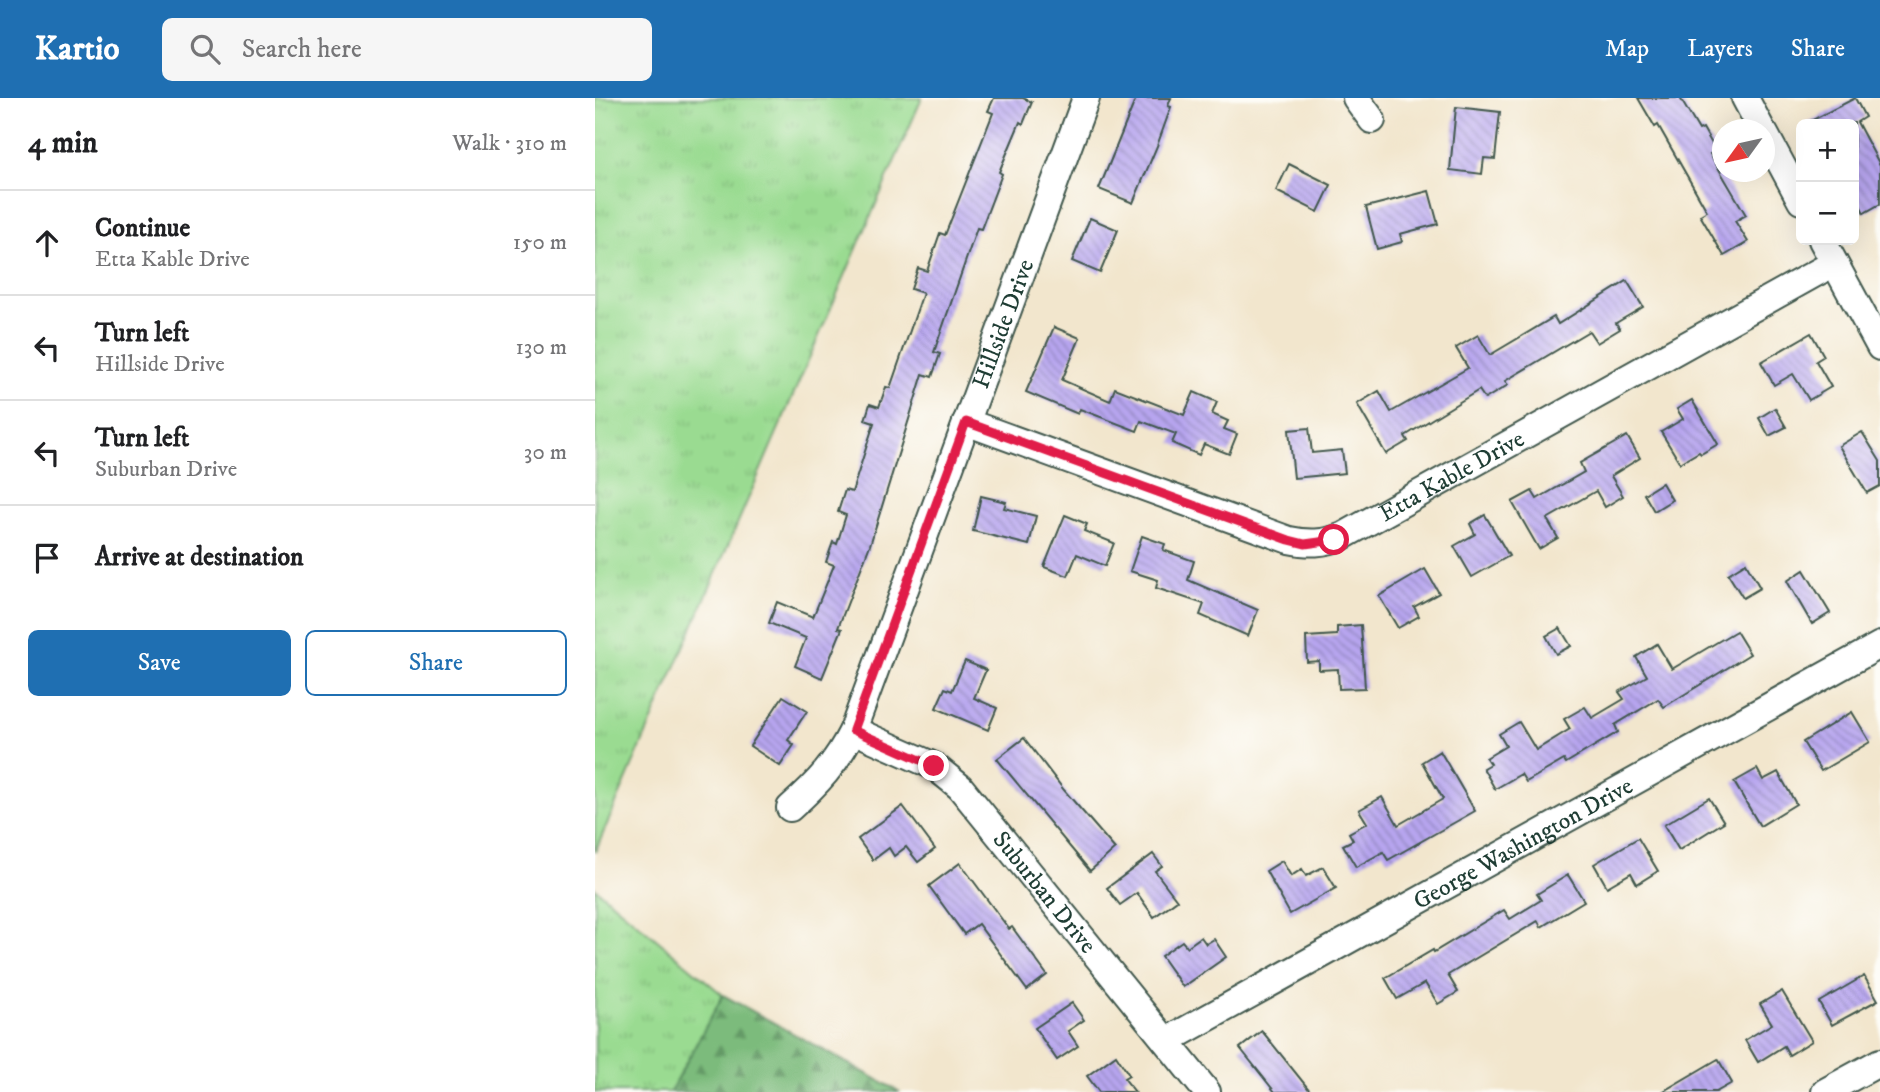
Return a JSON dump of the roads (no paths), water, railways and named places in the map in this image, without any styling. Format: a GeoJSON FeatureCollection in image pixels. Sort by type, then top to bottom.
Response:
{"type":"FeatureCollection","features":[{"type":"Feature","properties":{"kind":"street","name":"Hillside Drive"},"geometry":{"type":"LineString","coordinates":[[790,808],[826,774],[853,730],[1086,98]]}},
{"type":"Feature","properties":{"kind":"street"},"geometry":{"type":"LineString","coordinates":[[1356,98],[1372,120]]}},
{"type":"Feature","properties":{"kind":"street"},"geometry":{"type":"LineString","coordinates":[[1745,98],[1756,119]]}},
{"type":"Feature","properties":{"kind":"street"},"geometry":{"type":"LineString","coordinates":[[1775,154],[1796,192]]}},
{"type":"Feature","properties":{"kind":"street","name":"Etta Kable Drive"},"geometry":{"type":"LineString","coordinates":[[966,422],[1289,540],[1305,544],[1323,543],[1343,536],[1828,251]]}},
{"type":"Feature","properties":{"kind":"street"},"geometry":{"type":"LineString","coordinates":[[1828,251],[1880,347]]}},
{"type":"Feature","properties":{"kind":"street","name":"George Washington Drive"},"geometry":{"type":"LineString","coordinates":[[1166,1041],[1880,645]]}},
{"type":"Feature","properties":{"kind":"street","name":"Suburban Drive"},"geometry":{"type":"LineString","coordinates":[[853,730],[934,766],[960,787],[1207,1092]]}},
{"type":"Feature","properties":{"kind":"street"},"geometry":{"type":"LineString","coordinates":[[1825,1092],[1880,1062]]}}]}
